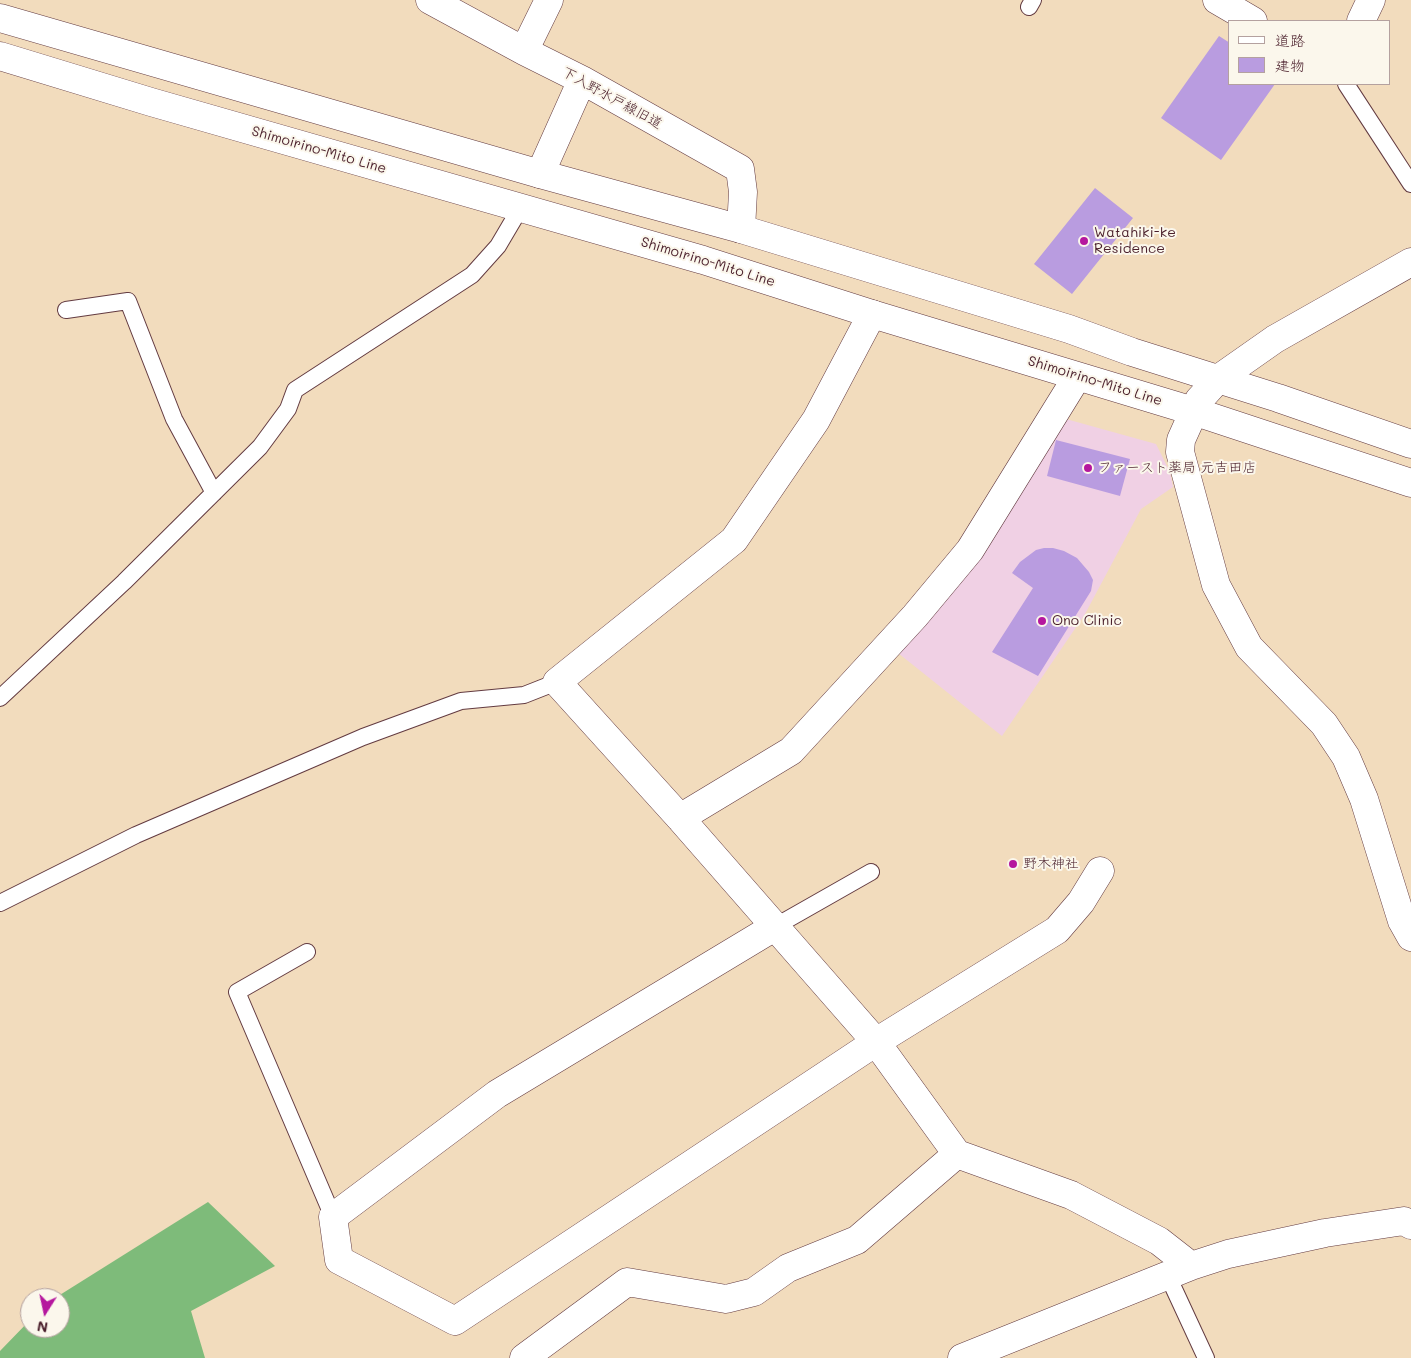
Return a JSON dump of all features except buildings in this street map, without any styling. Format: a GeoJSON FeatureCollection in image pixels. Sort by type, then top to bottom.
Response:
{"type":"FeatureCollection","features":[{"type":"Feature","properties":{"kind":"street","name":"下入野水戸線旧道"},"geometry":{"type":"LineString","coordinates":[[430,0],[582,80],[740,169],[743,192],[741,229]]}},
{"type":"Feature","properties":{"kind":"street"},"geometry":{"type":"LineString","coordinates":[[524,51],[549,0]]}},
{"type":"Feature","properties":{"kind":"street"},"geometry":{"type":"LineString","coordinates":[[1217,0],[1251,20]]}},
{"type":"Feature","properties":{"kind":"street"},"geometry":{"type":"LineString","coordinates":[[1361,20],[1371,0]]}},
{"type":"Feature","properties":{"kind":"street"},"geometry":{"type":"LineString","coordinates":[[0,18],[540,174],[741,229],[1069,329],[1132,352],[1278,398],[1411,444]]}},
{"type":"Feature","properties":{"kind":"street","name":"Shimoirino-Mito Line"},"geometry":{"type":"LineString","coordinates":[[0,56],[151,102],[703,260],[872,314],[1193,411],[1411,483]]}},
{"type":"Feature","properties":{"kind":"street"},"geometry":{"type":"LineString","coordinates":[[540,174],[582,80]]}},
{"type":"Feature","properties":{"kind":"street"},"geometry":{"type":"LineString","coordinates":[[1411,262],[1275,339],[1218,379],[1199,400],[1193,411],[1181,440],[1180,452],[1216,585],[1249,648],[1324,724],[1346,756],[1364,798],[1402,921],[1411,937]]}},
{"type":"Feature","properties":{"kind":"street"},"geometry":{"type":"LineString","coordinates":[[872,314],[816,420],[734,540],[557,682],[776,926],[876,1042],[957,1154],[1070,1195],[1159,1241],[1180,1271]]}},
{"type":"Feature","properties":{"kind":"street"},"geometry":{"type":"LineString","coordinates":[[680,818],[791,751],[915,616],[970,550],[1077,377]]}},
{"type":"Feature","properties":{"kind":"street"},"geometry":{"type":"LineString","coordinates":[[776,926],[497,1094],[333,1217],[339,1260],[454,1321],[876,1042],[1057,930],[1081,902],[1100,870]]}},
{"type":"Feature","properties":{"kind":"street"},"geometry":{"type":"LineString","coordinates":[[524,1358],[627,1282],[726,1299],[754,1292],[788,1268],[857,1240],[957,1154]]}},
{"type":"Feature","properties":{"kind":"street"},"geometry":{"type":"LineString","coordinates":[[962,1358],[1180,1271],[1228,1254],[1325,1234],[1404,1221],[1411,1225]]}},
{"type":"Feature","properties":{"kind":"lane"},"geometry":{"type":"LineString","coordinates":[[1347,85],[1411,184]]}},
{"type":"Feature","properties":{"kind":"lane"},"geometry":{"type":"LineString","coordinates":[[0,698],[124,582],[260,447],[288,409],[295,390],[472,275],[498,246],[521,208]]}},
{"type":"Feature","properties":{"kind":"lane"},"geometry":{"type":"LineString","coordinates":[[66,310],[128,301],[174,419],[214,493]]}},
{"type":"Feature","properties":{"kind":"lane"},"geometry":{"type":"LineString","coordinates":[[0,903],[136,835],[363,737],[461,701],[524,695],[557,682]]}},
{"type":"Feature","properties":{"kind":"lane"},"geometry":{"type":"LineString","coordinates":[[776,926],[871,872]]}},
{"type":"Feature","properties":{"kind":"lane"},"geometry":{"type":"LineString","coordinates":[[307,952],[237,992],[333,1217]]}},
{"type":"Feature","properties":{"kind":"lane"},"geometry":{"type":"LineString","coordinates":[[1180,1271],[1206,1358]]}},
{"type":"Feature","properties":{"kind":"shaded area"},"geometry":{"type":"Polygon","coordinates":[[[1066,419],[1156,444],[1170,472],[1173,487],[1141,509],[1085,614],[1002,736],[898,653],[1066,419]]]}},
{"type":"Feature","properties":{"kind":"green space"},"geometry":{"type":"Polygon","coordinates":[[[208,1202],[275,1266],[191,1311],[205,1358],[0,1358],[0,1351],[20,1330],[20,1338],[70,1338],[70,1289],[208,1202]]]}},
{"type":"Feature","properties":{"kind":"place","name":"Watahiki-ke Residence"},"geometry":{"type":"Point","coordinates":[1084,241]}},
{"type":"Feature","properties":{"kind":"place","name":"ファースト薬局 元吉田店"},"geometry":{"type":"Point","coordinates":[1088,468]}},
{"type":"Feature","properties":{"kind":"place","name":"Ono Clinic"},"geometry":{"type":"Point","coordinates":[1042,621]}},
{"type":"Feature","properties":{"kind":"place","name":"野木神社"},"geometry":{"type":"Point","coordinates":[1013,864]}}]}
